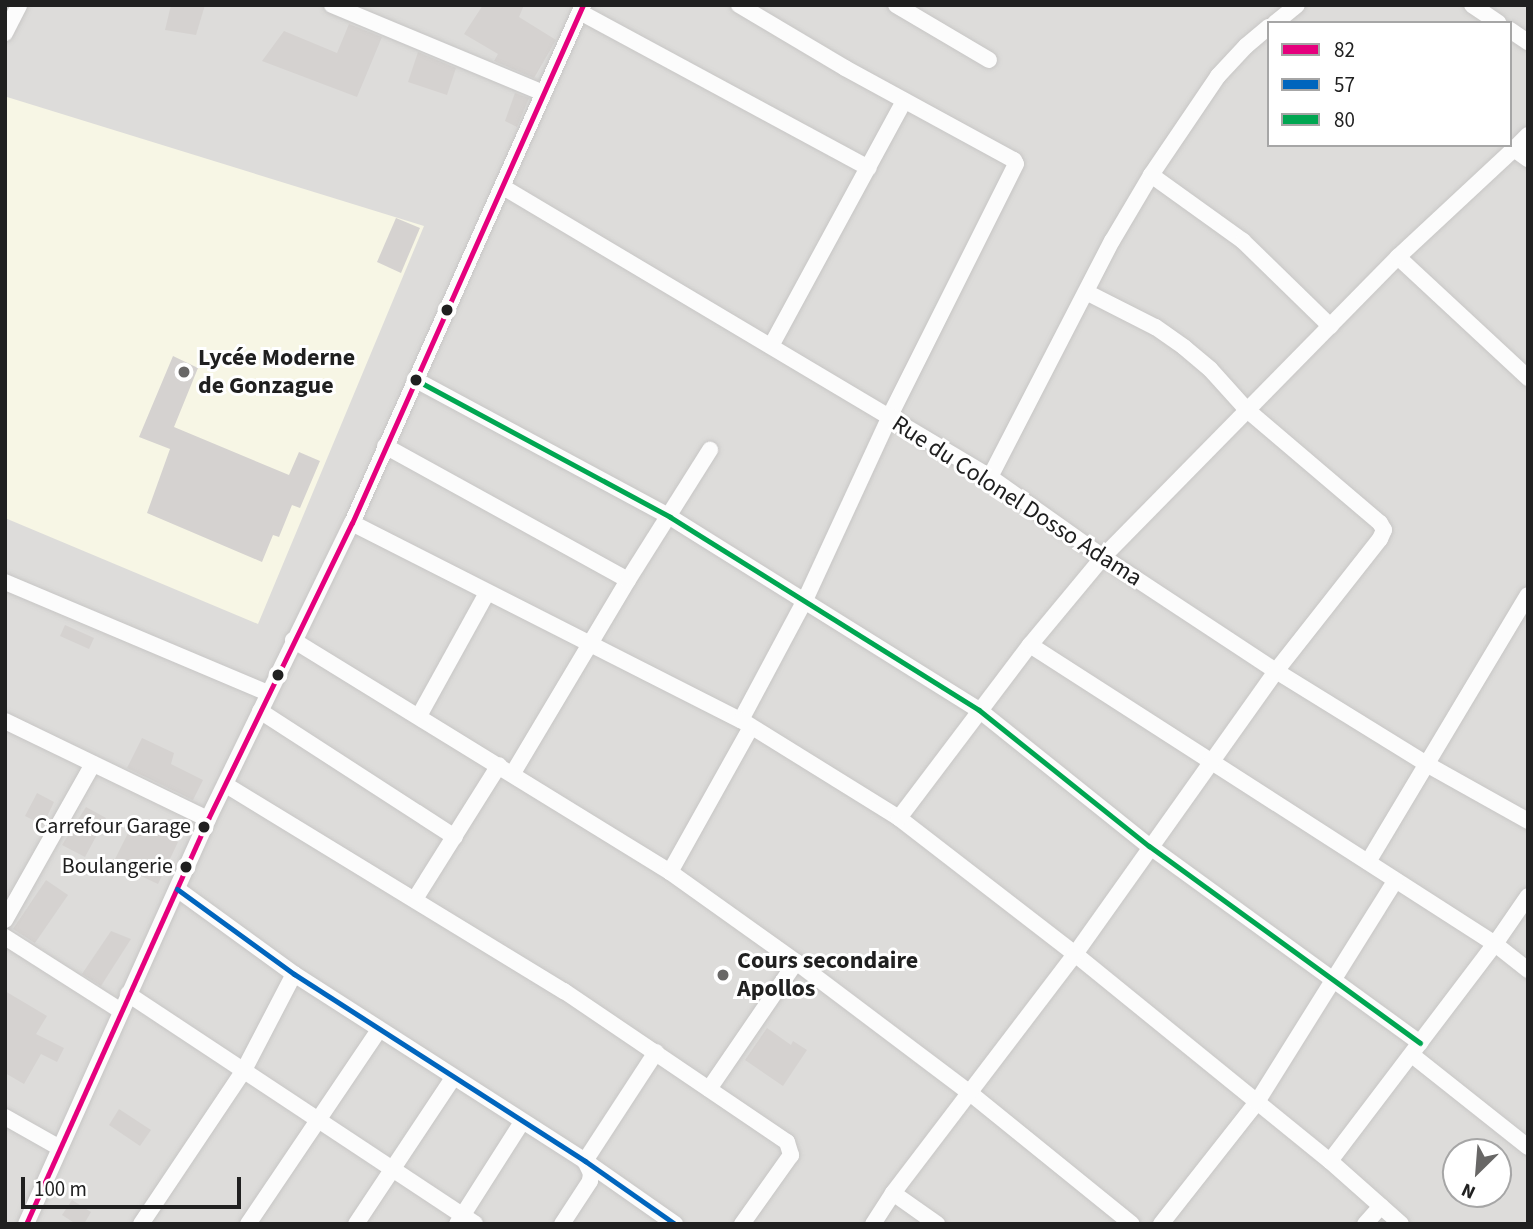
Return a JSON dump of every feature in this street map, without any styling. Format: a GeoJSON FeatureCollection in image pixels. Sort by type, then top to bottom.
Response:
{"type":"FeatureCollection","features":[{"type":"Feature","properties":{"kind":"street"},"geometry":{"type":"LineString","coordinates":[[6,26],[19,5]]}},
{"type":"Feature","properties":{"kind":"street"},"geometry":{"type":"LineString","coordinates":[[332,5],[543,93]]}},
{"type":"Feature","properties":{"kind":"street"},"geometry":{"type":"LineString","coordinates":[[670,873],[746,723],[890,416],[1016,164],[1002,153],[904,101],[739,5]]}},
{"type":"Feature","properties":{"kind":"street"},"geometry":{"type":"LineString","coordinates":[[895,5],[989,60]]}},
{"type":"Feature","properties":{"kind":"street"},"geometry":{"type":"LineString","coordinates":[[1277,21],[1297,5]]}},
{"type":"Feature","properties":{"kind":"street"},"geometry":{"type":"LineString","coordinates":[[1472,5],[1496,21]]}},
{"type":"Feature","properties":{"kind":"street"},"geometry":{"type":"LineString","coordinates":[[31,1222],[60,1148],[128,994],[293,640],[352,523],[384,446],[581,9],[868,168]]}},
{"type":"Feature","properties":{"kind":"street"},"geometry":{"type":"LineString","coordinates":[[990,477],[1086,292],[1151,175],[1218,76],[1246,46],[1267,29]]}},
{"type":"Feature","properties":{"kind":"street"},"geometry":{"type":"LineString","coordinates":[[1512,31],[1528,42]]}},
{"type":"Feature","properties":{"kind":"street"},"geometry":{"type":"LineString","coordinates":[[771,346],[904,101]]}},
{"type":"Feature","properties":{"kind":"street"},"geometry":{"type":"LineString","coordinates":[[899,818],[979,710],[1103,557],[1398,257],[1528,135]]}},
{"type":"Feature","properties":{"kind":"street"},"geometry":{"type":"LineString","coordinates":[[1514,149],[1528,159]]}},
{"type":"Feature","properties":{"kind":"street"},"geometry":{"type":"LineString","coordinates":[[1151,175],[1243,241],[1330,326]]}},
{"type":"Feature","properties":{"kind":"street","name":"Rue du Colonel Dosso Adama"},"geometry":{"type":"LineString","coordinates":[[503,187],[990,477],[1103,557],[1276,671],[1429,765],[1528,821]]}},
{"type":"Feature","properties":{"kind":"street"},"geometry":{"type":"LineString","coordinates":[[1398,257],[1528,378]]}},
{"type":"Feature","properties":{"kind":"street"},"geometry":{"type":"LineString","coordinates":[[873,1224],[893,1193],[1075,954],[1149,846],[1276,671],[1380,539],[1384,530],[1380,523],[1247,410],[1210,369],[1184,347],[1155,327],[1086,292]]}},
{"type":"Feature","properties":{"kind":"street"},"geometry":{"type":"LineString","coordinates":[[416,380],[670,517],[979,710],[1149,846],[1335,979],[1528,1147]]}},
{"type":"Feature","properties":{"kind":"street"},"geometry":{"type":"LineString","coordinates":[[384,446],[628,580]]}},
{"type":"Feature","properties":{"kind":"street"},"geometry":{"type":"LineString","coordinates":[[415,899],[455,837],[506,769],[590,645],[710,450]]}},
{"type":"Feature","properties":{"kind":"street"},"geometry":{"type":"LineString","coordinates":[[352,523],[746,723],[899,818],[1075,954],[1330,1161],[1401,1224]]}},
{"type":"Feature","properties":{"kind":"street"},"geometry":{"type":"LineString","coordinates":[[5,582],[268,693]]}},
{"type":"Feature","properties":{"kind":"street"},"geometry":{"type":"LineString","coordinates":[[419,716],[487,593]]}},
{"type":"Feature","properties":{"kind":"street"},"geometry":{"type":"LineString","coordinates":[[1368,862],[1429,765],[1528,595]]}},
{"type":"Feature","properties":{"kind":"street"},"geometry":{"type":"LineString","coordinates":[[293,640],[506,769],[670,873],[796,962],[970,1093],[1132,1224]]}},
{"type":"Feature","properties":{"kind":"street"},"geometry":{"type":"LineString","coordinates":[[1030,645],[1495,944],[1528,970]]}},
{"type":"Feature","properties":{"kind":"street"},"geometry":{"type":"LineString","coordinates":[[260,711],[455,837]]}},
{"type":"Feature","properties":{"kind":"street"},"geometry":{"type":"LineString","coordinates":[[5,721],[208,819]]}},
{"type":"Feature","properties":{"kind":"street"},"geometry":{"type":"LineString","coordinates":[[5,920],[93,764]]}},
{"type":"Feature","properties":{"kind":"street"},"geometry":{"type":"LineString","coordinates":[[226,785],[415,899],[656,1052],[787,1142],[792,1149],[791,1155],[742,1224]]}},
{"type":"Feature","properties":{"kind":"street"},"geometry":{"type":"LineString","coordinates":[[1161,1224],[1257,1102],[1395,881]]}},
{"type":"Feature","properties":{"kind":"street"},"geometry":{"type":"LineString","coordinates":[[177,888],[294,974],[585,1161],[669,1222]]}},
{"type":"Feature","properties":{"kind":"street"},"geometry":{"type":"LineString","coordinates":[[1330,1161],[1495,944],[1528,896]]}},
{"type":"Feature","properties":{"kind":"street"},"geometry":{"type":"LineString","coordinates":[[5,937],[121,1011]]}},
{"type":"Feature","properties":{"kind":"street"},"geometry":{"type":"LineString","coordinates":[[709,1089],[796,962]]}},
{"type":"Feature","properties":{"kind":"street"},"geometry":{"type":"LineString","coordinates":[[141,1224],[244,1070],[294,974]]}},
{"type":"Feature","properties":{"kind":"street"},"geometry":{"type":"LineString","coordinates":[[128,994],[465,1221],[522,1122]]}},
{"type":"Feature","properties":{"kind":"street"},"geometry":{"type":"LineString","coordinates":[[248,1224],[379,1030]]}},
{"type":"Feature","properties":{"kind":"street"},"geometry":{"type":"LineString","coordinates":[[585,1161],[656,1052]]}},
{"type":"Feature","properties":{"kind":"street"},"geometry":{"type":"LineString","coordinates":[[356,1224],[453,1078]]}},
{"type":"Feature","properties":{"kind":"street"},"geometry":{"type":"LineString","coordinates":[[5,1118],[60,1148]]}},
{"type":"Feature","properties":{"kind":"street"},"geometry":{"type":"LineString","coordinates":[[562,1224],[590,1181],[591,1173],[585,1161]]}},
{"type":"Feature","properties":{"kind":"street"},"geometry":{"type":"LineString","coordinates":[[893,1193],[937,1224]]}},
{"type":"Feature","properties":{"kind":"street"},"geometry":{"type":"LineString","coordinates":[[1364,1224],[1381,1206]]}},
{"type":"Feature","properties":{"kind":"shaded area"},"geometry":{"type":"Polygon","coordinates":[[[5,5],[1528,5],[1528,1224],[5,1224],[5,5]]]}},
{"type":"Feature","properties":{"kind":"shaded area","name":"Lycée Moderne de Gonzague"},"geometry":{"type":"Polygon","coordinates":[[[7,97],[424,226],[258,624],[5,518],[7,97]]]}},
{"type":"Feature","properties":{"kind":"building"},"geometry":{"type":"Polygon","coordinates":[[[171,5],[205,5],[196,35],[165,30],[171,5]]]}},
{"type":"Feature","properties":{"kind":"building"},"geometry":{"type":"Polygon","coordinates":[[[483,5],[524,5],[519,17],[556,40],[534,78],[494,61],[498,54],[464,34],[483,5]]]}},
{"type":"Feature","properties":{"kind":"building"},"geometry":{"type":"Polygon","coordinates":[[[349,24],[382,37],[357,97],[262,61],[284,31],[337,53],[349,24]]]}},
{"type":"Feature","properties":{"kind":"building"},"geometry":{"type":"Polygon","coordinates":[[[418,52],[456,68],[447,95],[408,82],[418,52]]]}},
{"type":"Feature","properties":{"kind":"building"},"geometry":{"type":"Polygon","coordinates":[[[515,93],[529,98],[517,127],[505,121],[515,93]]]}},
{"type":"Feature","properties":{"kind":"building"},"geometry":{"type":"Polygon","coordinates":[[[396,218],[420,228],[401,273],[377,262],[396,218]]]}},
{"type":"Feature","properties":{"kind":"building"},"geometry":{"type":"Polygon","coordinates":[[[173,356],[198,368],[174,427],[289,475],[299,452],[320,461],[300,508],[292,505],[279,537],[273,535],[262,562],[147,513],[170,449],[139,437],[173,356]]]}},
{"type":"Feature","properties":{"kind":"building"},"geometry":{"type":"Polygon","coordinates":[[[65,625],[94,638],[89,649],[60,636],[65,625]]]}},
{"type":"Feature","properties":{"kind":"building"},"geometry":{"type":"Polygon","coordinates":[[[142,738],[174,753],[171,764],[203,780],[193,800],[127,768],[142,738]]]}},
{"type":"Feature","properties":{"kind":"building"},"geometry":{"type":"Polygon","coordinates":[[[37,793],[54,802],[43,825],[25,816],[37,793]]]}},
{"type":"Feature","properties":{"kind":"building"},"geometry":{"type":"Polygon","coordinates":[[[86,807],[106,818],[85,857],[62,845],[86,807]]]}},
{"type":"Feature","properties":{"kind":"building"},"geometry":{"type":"Polygon","coordinates":[[[135,819],[178,842],[158,884],[113,863],[135,819]]]}},
{"type":"Feature","properties":{"kind":"building"},"geometry":{"type":"Polygon","coordinates":[[[46,880],[68,895],[35,943],[13,929],[46,880]]]}},
{"type":"Feature","properties":{"kind":"building"},"geometry":{"type":"Polygon","coordinates":[[[111,931],[131,939],[101,986],[82,974],[111,931]]]}},
{"type":"Feature","properties":{"kind":"building"},"geometry":{"type":"Polygon","coordinates":[[[5,991],[47,1016],[36,1034],[64,1048],[57,1062],[41,1054],[24,1084],[5,1073],[5,991]]]}},
{"type":"Feature","properties":{"kind":"building"},"geometry":{"type":"Polygon","coordinates":[[[767,1028],[791,1045],[793,1041],[807,1050],[783,1086],[745,1060],[767,1028]]]}},
{"type":"Feature","properties":{"kind":"building"},"geometry":{"type":"Polygon","coordinates":[[[119,1109],[151,1130],[140,1146],[109,1125],[119,1109]]]}},
{"type":"Feature","properties":{"kind":"building"},"geometry":{"type":"Polygon","coordinates":[[[72,1200],[91,1212],[84,1224],[76,1224],[62,1215],[72,1200]]]}},
{"type":"Feature","properties":{"kind":"transit line","name":"82"},"geometry":{"type":"LineString","coordinates":[[26,1224],[208,819],[352,523],[583,5]]}},
{"type":"Feature","properties":{"kind":"transit line","name":"80"},"geometry":{"type":"LineString","coordinates":[[416,380],[670,517],[979,710],[1149,846],[1420,1043]]}},
{"type":"Feature","properties":{"kind":"transit line","name":"57"},"geometry":{"type":"LineString","coordinates":[[177,889],[294,974],[585,1161],[675,1224]]}},
{"type":"Feature","properties":{"kind":"place","name":"Lycée Moderne de Gonzague"},"geometry":{"type":"Point","coordinates":[184,372]}},
{"type":"Feature","properties":{"kind":"place","name":"Carrefour Garage"},"geometry":{"type":"Point","coordinates":[204,827]}},
{"type":"Feature","properties":{"kind":"place","name":"Boulangerie"},"geometry":{"type":"Point","coordinates":[186,867]}},
{"type":"Feature","properties":{"kind":"place","name":"Cours secondaire Apollos"},"geometry":{"type":"Point","coordinates":[723,975]}}]}
